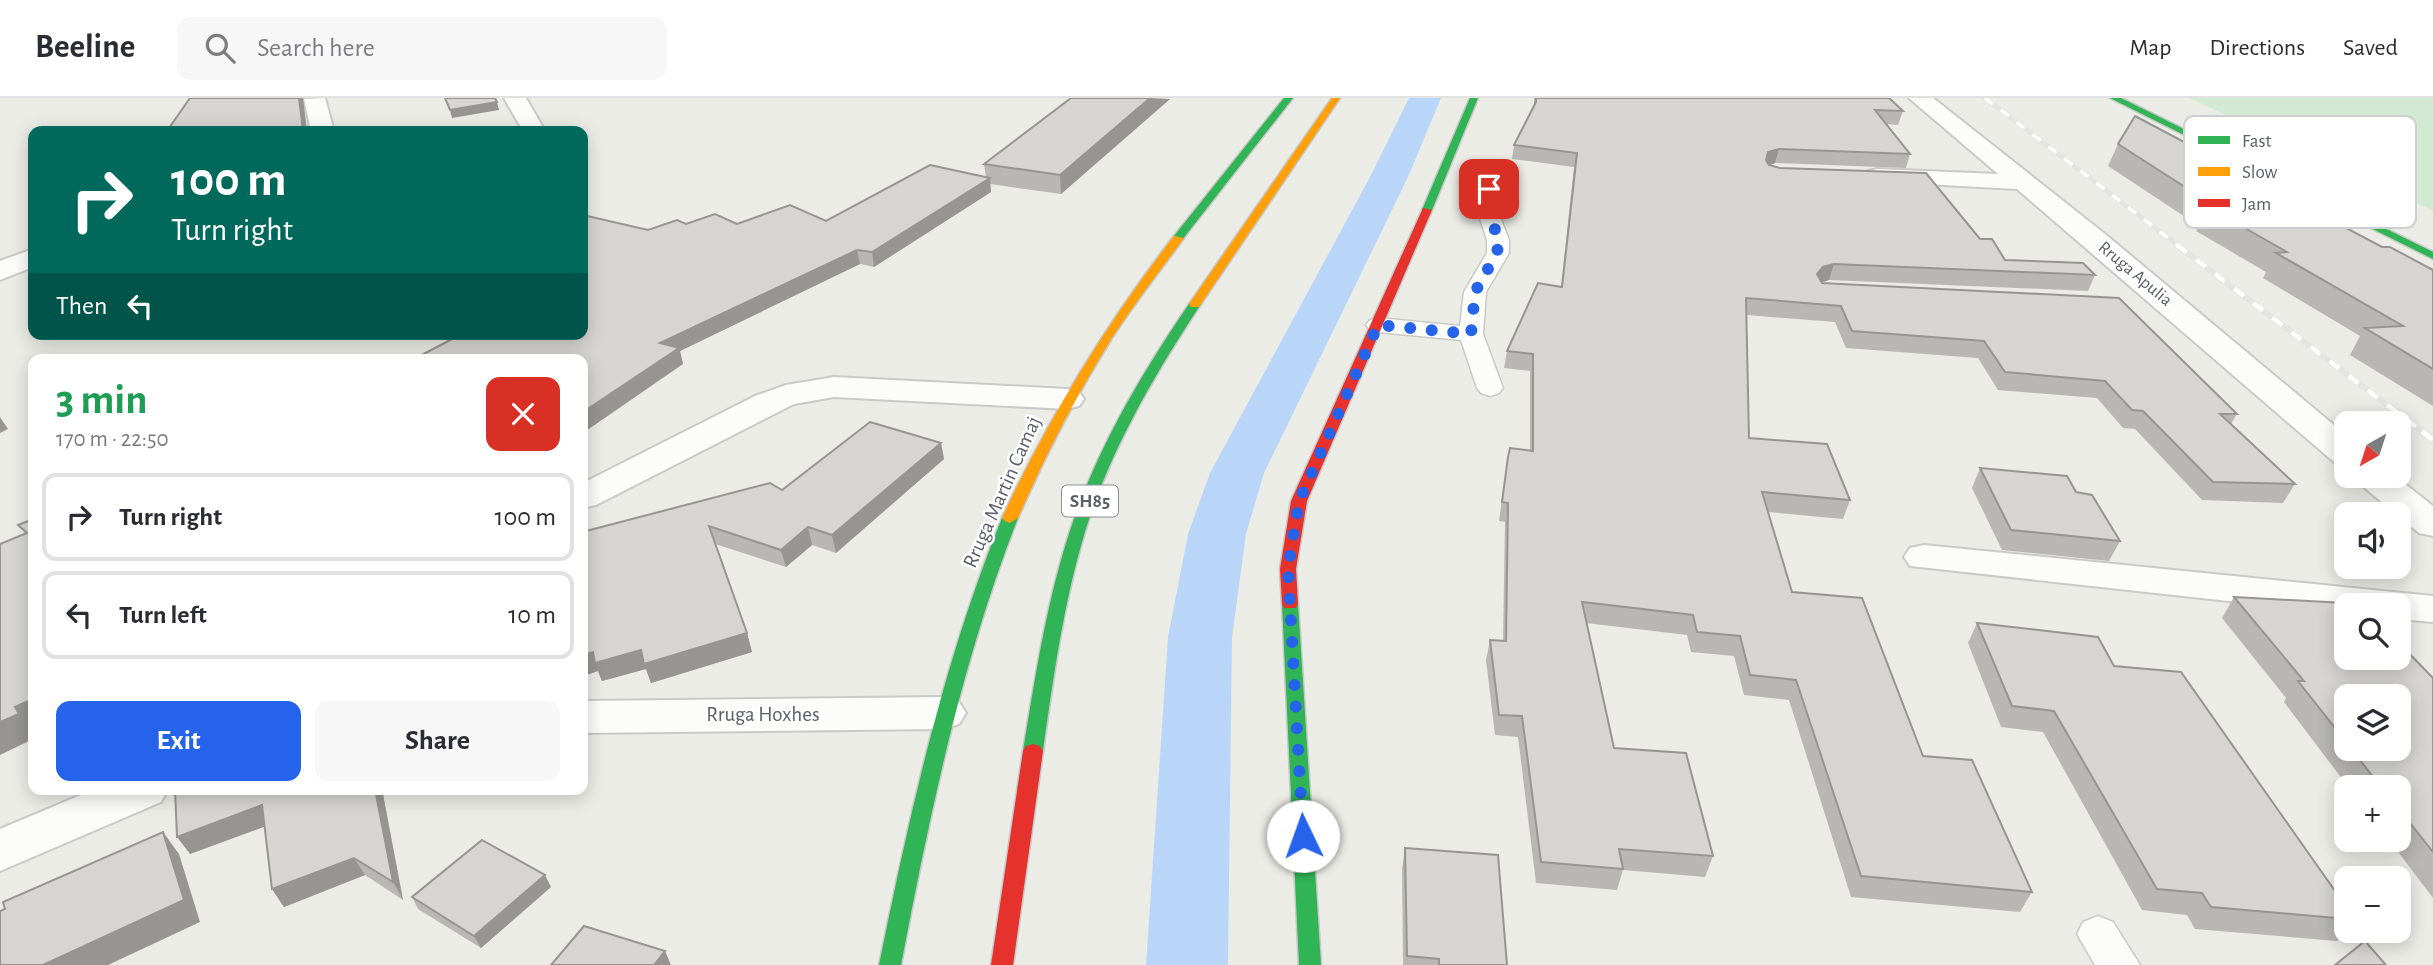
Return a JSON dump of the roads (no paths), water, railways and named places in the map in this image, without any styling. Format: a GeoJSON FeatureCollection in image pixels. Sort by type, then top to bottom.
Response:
{"type":"FeatureCollection","features":[{"type":"Feature","properties":{"kind":"main road","name":"Rruga Martin Camaj"},"geometry":{"type":"LineString","coordinates":[[890,965],[943,713],[976,607],[1042,447],[1067,399],[1123,310],[1289,98]]}},
{"type":"Feature","properties":{"kind":"main road","name":"SH85"},"geometry":{"type":"LineString","coordinates":[[1002,965],[1049,642],[1073,545],[1106,460],[1158,358],[1336,98]]}},
{"type":"Feature","properties":{"kind":"main road"},"geometry":{"type":"LineString","coordinates":[[1310,965],[1288,569],[1299,501],[1475,98]]}},
{"type":"Feature","properties":{"kind":"main road"},"geometry":{"type":"LineString","coordinates":[[2114,98],[2184,133]]}},
{"type":"Feature","properties":{"kind":"main road"},"geometry":{"type":"LineString","coordinates":[[2376,228],[2433,256]]}},
{"type":"Feature","properties":{"kind":"street"},"geometry":{"type":"LineString","coordinates":[[515,98],[531,126]]}},
{"type":"Feature","properties":{"kind":"street","name":"Rruga Apulia"},"geometry":{"type":"LineString","coordinates":[[1920,98],[2173,306],[2334,443]]}},
{"type":"Feature","properties":{"kind":"street"},"geometry":{"type":"LineString","coordinates":[[315,99],[321,126]]}},
{"type":"Feature","properties":{"kind":"street"},"geometry":{"type":"LineString","coordinates":[[1858,176],[2022,182]]}},
{"type":"Feature","properties":{"kind":"street"},"geometry":{"type":"LineString","coordinates":[[0,271],[28,259]]}},
{"type":"Feature","properties":{"kind":"street"},"geometry":{"type":"LineString","coordinates":[[2132,304],[2173,306]]}},
{"type":"Feature","properties":{"kind":"street"},"geometry":{"type":"LineString","coordinates":[[588,494],[767,403],[809,389],[834,387],[1067,399]]}},
{"type":"Feature","properties":{"kind":"street"},"geometry":{"type":"LineString","coordinates":[[2388,488],[2433,525]]}},
{"type":"Feature","properties":{"kind":"street"},"geometry":{"type":"LineString","coordinates":[[1924,557],[2334,599]]}},
{"type":"Feature","properties":{"kind":"street"},"geometry":{"type":"LineString","coordinates":[[2411,607],[2433,609]]}},
{"type":"Feature","properties":{"kind":"street","name":"Rruga Hoxhes"},"geometry":{"type":"LineString","coordinates":[[588,718],[943,713]]}},
{"type":"Feature","properties":{"kind":"street"},"geometry":{"type":"LineString","coordinates":[[0,851],[130,795]]}},
{"type":"Feature","properties":{"kind":"lane"},"geometry":{"type":"LineString","coordinates":[[1489,189],[1486,206],[1499,240],[1497,253],[1475,292],[1471,334],[1490,388]]}},
{"type":"Feature","properties":{"kind":"lane"},"geometry":{"type":"LineString","coordinates":[[1378,325],[1471,334]]}},
{"type":"Feature","properties":{"kind":"waterway"},"geometry":{"type":"LineString","coordinates":[[1187,965],[1200,637],[1217,534],[1237,473],[1389,177],[1425,98]]}},
{"type":"Feature","properties":{"kind":"railway"},"geometry":{"type":"LineString","coordinates":[[1985,98],[2180,247]]}},
{"type":"Feature","properties":{"kind":"railway"},"geometry":{"type":"LineString","coordinates":[[2177,245],[2424,433]]}},
{"type":"Feature","properties":{"kind":"railway"},"geometry":{"type":"LineString","coordinates":[[2422,431],[2433,440]]}}]}
